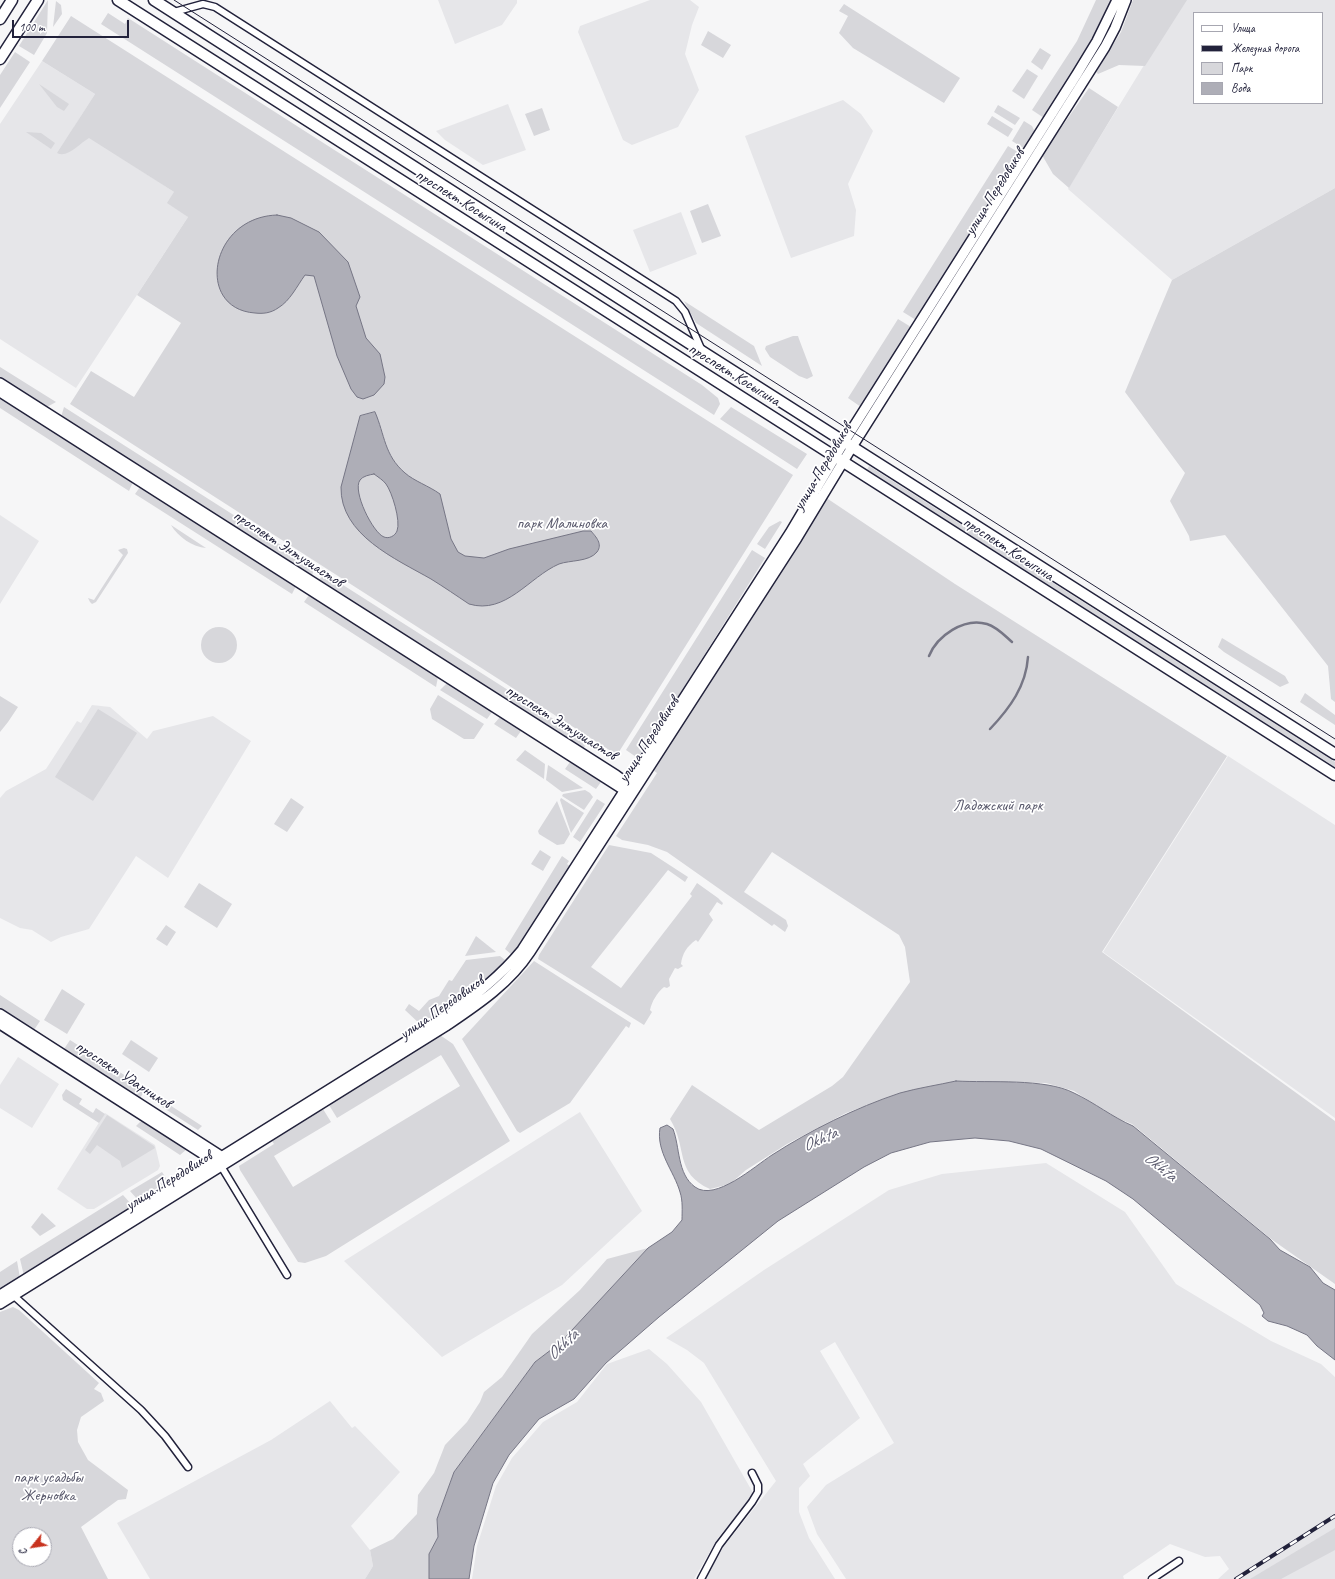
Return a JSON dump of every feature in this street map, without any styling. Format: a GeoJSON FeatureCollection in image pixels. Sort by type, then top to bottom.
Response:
{"type":"FeatureCollection","features":[{"type":"Feature","properties":{"kind":"main road"},"geometry":{"type":"LineString","coordinates":[[0,19],[12,0]]}},
{"type":"Feature","properties":{"kind":"main road"},"geometry":{"type":"LineString","coordinates":[[0,59],[38,0]]}},
{"type":"Feature","properties":{"kind":"main road","name":"проспект Косыгина"},"geometry":{"type":"LineString","coordinates":[[118,0],[1335,775]]}},
{"type":"Feature","properties":{"kind":"main road","name":"проспект Косыгина"},"geometry":{"type":"LineString","coordinates":[[154,0],[848,445],[1335,754]]}},
{"type":"Feature","properties":{"kind":"street","name":"улица Передовиков"},"geometry":{"type":"LineString","coordinates":[[0,1295],[219,1161],[446,1026],[494,991],[512,974],[528,955],[628,788],[797,538],[848,445],[1077,74],[1107,22],[1117,0]]}},
{"type":"Feature","properties":{"kind":"street","name":"улица Передовиков"},"geometry":{"type":"LineString","coordinates":[[848,445],[1101,53],[1116,28],[1126,0]]}},
{"type":"Feature","properties":{"kind":"street"},"geometry":{"type":"LineString","coordinates":[[174,12],[203,4],[215,6],[670,297],[676,301],[685,312],[703,352]]}},
{"type":"Feature","properties":{"kind":"street","name":"проспект Энтузиастов"},"geometry":{"type":"LineString","coordinates":[[0,383],[628,788]]}},
{"type":"Feature","properties":{"kind":"street","name":"проспект Энтузиастов"},"geometry":{"type":"LineString","coordinates":[[0,392],[628,788]]}},
{"type":"Feature","properties":{"kind":"street","name":"проспект Ударников"},"geometry":{"type":"LineString","coordinates":[[0,1014],[219,1161],[287,1275]]}},
{"type":"Feature","properties":{"kind":"street","name":"проспект Ударников"},"geometry":{"type":"LineString","coordinates":[[0,1024],[219,1161]]}},
{"type":"Feature","properties":{"kind":"street","name":"улица Передовиков"},"geometry":{"type":"LineString","coordinates":[[0,1304],[219,1161]]}},
{"type":"Feature","properties":{"kind":"street"},"geometry":{"type":"LineString","coordinates":[[14,1296],[141,1410],[165,1436],[188,1467]]}},
{"type":"Feature","properties":{"kind":"street"},"geometry":{"type":"LineString","coordinates":[[701,1579],[719,1545],[758,1492],[758,1485],[752,1473]]}},
{"type":"Feature","properties":{"kind":"street"},"geometry":{"type":"LineString","coordinates":[[1152,1579],[1179,1561]]}},
{"type":"Feature","properties":{"kind":"shaded area"},"geometry":{"type":"Polygon","coordinates":[[[438,0],[517,0],[517,3],[502,25],[455,44],[438,0]]]}},
{"type":"Feature","properties":{"kind":"shaded area"},"geometry":{"type":"Polygon","coordinates":[[[650,0],[690,0],[699,7],[692,25],[685,54],[699,90],[678,127],[632,145],[623,140],[578,32],[580,26],[650,0]]]}},
{"type":"Feature","properties":{"kind":"shaded area"},"geometry":{"type":"Polygon","coordinates":[[[1184,0],[1335,0],[1335,188],[1172,280],[1068,189],[1184,0]]]}},
{"type":"Feature","properties":{"kind":"shaded area"},"geometry":{"type":"Polygon","coordinates":[[[42,61],[95,94],[74,127],[174,192],[188,217],[76,388],[0,339],[0,124],[42,61]]]}},
{"type":"Feature","properties":{"kind":"shaded area"},"geometry":{"type":"Polygon","coordinates":[[[843,100],[861,114],[873,131],[848,184],[856,210],[854,236],[791,258],[745,136],[843,100]]]}},
{"type":"Feature","properties":{"kind":"shaded area"},"geometry":{"type":"Polygon","coordinates":[[[508,104],[526,150],[483,165],[445,140],[436,131],[508,104]]]}},
{"type":"Feature","properties":{"kind":"shaded area"},"geometry":{"type":"Polygon","coordinates":[[[681,212],[697,254],[650,272],[633,230],[681,212]]]}},
{"type":"Feature","properties":{"kind":"shaded area"},"geometry":{"type":"Polygon","coordinates":[[[0,515],[39,541],[0,604],[0,515]]]}},
{"type":"Feature","properties":{"kind":"shaded area"},"geometry":{"type":"Polygon","coordinates":[[[92,705],[110,707],[147,739],[153,731],[213,716],[251,741],[168,878],[136,856],[89,929],[61,937],[51,942],[32,930],[20,928],[0,918],[0,798],[6,791],[46,769],[77,721],[81,723],[92,705]]]}},
{"type":"Feature","properties":{"kind":"shaded area"},"geometry":{"type":"Polygon","coordinates":[[[1228,756],[1335,825],[1335,1118],[1103,952],[1228,756]]]}},
{"type":"Feature","properties":{"kind":"shaded area"},"geometry":{"type":"Polygon","coordinates":[[[18,1057],[59,1084],[32,1128],[0,1108],[0,1085],[18,1057]]]}},
{"type":"Feature","properties":{"kind":"shaded area"},"geometry":{"type":"Polygon","coordinates":[[[580,1112],[642,1211],[562,1285],[442,1357],[344,1261],[580,1112]]]}},
{"type":"Feature","properties":{"kind":"shaded area"},"geometry":{"type":"Polygon","coordinates":[[[105,1113],[155,1145],[160,1166],[158,1170],[94,1209],[87,1209],[57,1189],[105,1113]]]}},
{"type":"Feature","properties":{"kind":"shaded area"},"geometry":{"type":"Polygon","coordinates":[[[1046,1163],[1125,1212],[1176,1284],[1271,1341],[1321,1364],[1335,1377],[1335,1579],[1218,1579],[1229,1569],[1220,1556],[1205,1557],[1170,1544],[1123,1576],[1124,1579],[846,1579],[817,1534],[807,1507],[826,1485],[894,1443],[835,1342],[820,1351],[860,1418],[803,1464],[810,1476],[799,1488],[799,1512],[809,1538],[835,1579],[705,1579],[724,1546],[776,1481],[704,1363],[687,1350],[666,1338],[764,1270],[889,1190],[942,1174],[1046,1163]]]}},
{"type":"Feature","properties":{"kind":"shaded area"},"geometry":{"type":"Polygon","coordinates":[[[649,1349],[667,1364],[701,1402],[752,1491],[752,1496],[718,1538],[694,1579],[472,1579],[477,1546],[496,1486],[512,1458],[543,1422],[577,1402],[607,1364],[649,1349]]]}},
{"type":"Feature","properties":{"kind":"shaded area"},"geometry":{"type":"Polygon","coordinates":[[[330,1401],[352,1428],[355,1426],[400,1472],[351,1526],[370,1550],[373,1566],[365,1579],[150,1579],[117,1523],[271,1440],[330,1401]]]}},
{"type":"Feature","properties":{"kind":"green space"},"geometry":{"type":"Polygon","coordinates":[[[48,0],[47,33],[34,55],[19,46],[48,0]]]}},
{"type":"Feature","properties":{"kind":"green space"},"geometry":{"type":"Polygon","coordinates":[[[1096,0],[1111,0],[1100,26],[1044,118],[1032,110],[1077,41],[1096,0]]]}},
{"type":"Feature","properties":{"kind":"green space"},"geometry":{"type":"Polygon","coordinates":[[[1133,0],[1187,0],[1145,66],[1119,65],[1098,74],[1096,72],[1121,32],[1133,0]]]}},
{"type":"Feature","properties":{"kind":"green space"},"geometry":{"type":"Polygon","coordinates":[[[56,1],[61,5],[62,14],[53,27],[56,1]]]}},
{"type":"Feature","properties":{"kind":"green space"},"geometry":{"type":"Polygon","coordinates":[[[844,4],[960,78],[944,103],[853,48],[839,33],[848,16],[839,11],[844,4]]]}},
{"type":"Feature","properties":{"kind":"green space"},"geometry":{"type":"Polygon","coordinates":[[[108,13],[125,24],[128,18],[702,385],[718,398],[720,404],[714,415],[101,24],[108,13]]]}},
{"type":"Feature","properties":{"kind":"green space","name":"парк Малиновка"},"geometry":{"type":"Polygon","coordinates":[[[71,16],[793,475],[617,755],[70,404],[91,371],[134,397],[181,323],[137,295],[188,217],[167,203],[174,192],[89,138],[65,154],[57,153],[95,94],[42,61],[71,16]]]}},
{"type":"Feature","properties":{"kind":"green space"},"geometry":{"type":"Polygon","coordinates":[[[708,31],[731,45],[723,58],[701,45],[708,31]]]}},
{"type":"Feature","properties":{"kind":"green space"},"geometry":{"type":"Polygon","coordinates":[[[1040,48],[1051,55],[1042,70],[1031,62],[1040,48]]]}},
{"type":"Feature","properties":{"kind":"green space"},"geometry":{"type":"Polygon","coordinates":[[[15,52],[30,62],[0,108],[0,75],[15,52]]]}},
{"type":"Feature","properties":{"kind":"green space"},"geometry":{"type":"Polygon","coordinates":[[[1027,69],[1038,76],[1024,99],[1012,91],[1027,69]]]}},
{"type":"Feature","properties":{"kind":"green space"},"geometry":{"type":"Polygon","coordinates":[[[39,84],[69,104],[64,111],[57,107],[39,84]]]}},
{"type":"Feature","properties":{"kind":"green space"},"geometry":{"type":"Polygon","coordinates":[[[1089,88],[1118,107],[1069,188],[1053,174],[1042,155],[1089,88]]]}},
{"type":"Feature","properties":{"kind":"green space"},"geometry":{"type":"Polygon","coordinates":[[[998,105],[1020,118],[1015,125],[994,112],[998,105]]]}},
{"type":"Feature","properties":{"kind":"green space"},"geometry":{"type":"Polygon","coordinates":[[[542,108],[550,130],[534,136],[525,114],[542,108]]]}},
{"type":"Feature","properties":{"kind":"green space"},"geometry":{"type":"Polygon","coordinates":[[[992,116],[1013,129],[1008,137],[987,124],[992,116]]]}},
{"type":"Feature","properties":{"kind":"green space"},"geometry":{"type":"Polygon","coordinates":[[[1024,121],[1032,126],[1035,132],[1025,149],[1012,141],[1024,121]]]}},
{"type":"Feature","properties":{"kind":"green space"},"geometry":{"type":"Polygon","coordinates":[[[26,132],[41,133],[55,143],[51,149],[26,132]]]}},
{"type":"Feature","properties":{"kind":"green space"},"geometry":{"type":"Polygon","coordinates":[[[1008,146],[1021,154],[916,320],[903,312],[1008,146]]]}},
{"type":"Feature","properties":{"kind":"green space"},"geometry":{"type":"Polygon","coordinates":[[[1335,188],[1335,702],[1331,699],[1328,666],[1225,535],[1190,541],[1189,536],[1170,501],[1185,473],[1125,392],[1172,280],[1335,188]]]}},
{"type":"Feature","properties":{"kind":"green space"},"geometry":{"type":"Polygon","coordinates":[[[708,204],[721,236],[702,243],[690,211],[708,204]]]}},
{"type":"Feature","properties":{"kind":"green space"},"geometry":{"type":"Polygon","coordinates":[[[684,301],[754,346],[762,366],[696,323],[684,301]]]}},
{"type":"Feature","properties":{"kind":"green space"},"geometry":{"type":"Polygon","coordinates":[[[898,319],[911,327],[861,407],[848,398],[898,319]]]}},
{"type":"Feature","properties":{"kind":"green space"},"geometry":{"type":"Polygon","coordinates":[[[793,336],[798,336],[813,376],[807,379],[799,376],[770,357],[765,349],[766,346],[793,336]]]}},
{"type":"Feature","properties":{"kind":"green space"},"geometry":{"type":"Polygon","coordinates":[[[0,367],[56,402],[47,407],[0,377],[0,367]]]}},
{"type":"Feature","properties":{"kind":"green space"},"geometry":{"type":"Polygon","coordinates":[[[0,397],[133,482],[129,491],[0,408],[0,397]]]}},
{"type":"Feature","properties":{"kind":"green space"},"geometry":{"type":"Polygon","coordinates":[[[64,407],[309,563],[313,572],[312,576],[61,417],[64,407]]]}},
{"type":"Feature","properties":{"kind":"green space"},"geometry":{"type":"Polygon","coordinates":[[[731,407],[807,454],[797,469],[720,419],[731,407]]]}},
{"type":"Feature","properties":{"kind":"green space"},"geometry":{"type":"Polygon","coordinates":[[[869,466],[1335,762],[1335,767],[867,470],[869,466]]]}},
{"type":"Feature","properties":{"kind":"green space"},"geometry":{"type":"Polygon","coordinates":[[[140,487],[296,586],[292,594],[135,494],[140,487]]]}},
{"type":"Feature","properties":{"kind":"green space","name":"Ладожский парк"},"geometry":{"type":"Polygon","coordinates":[[[825,497],[955,584],[1227,756],[1102,952],[1335,1121],[1335,1284],[1271,1239],[1132,1124],[1114,1117],[1074,1091],[1046,1083],[956,1081],[901,1093],[846,1113],[787,1144],[746,1170],[730,1184],[710,1189],[699,1183],[691,1175],[683,1159],[679,1140],[670,1119],[692,1085],[759,1130],[832,1086],[843,1077],[910,982],[905,947],[899,935],[772,852],[744,892],[786,920],[788,926],[785,932],[774,924],[772,926],[667,852],[648,845],[622,840],[616,836],[657,773],[653,770],[825,497]]]}},
{"type":"Feature","properties":{"kind":"green space"},"geometry":{"type":"Polygon","coordinates":[[[780,521],[782,522],[765,549],[757,544],[769,527],[780,521]]]}},
{"type":"Feature","properties":{"kind":"green space"},"geometry":{"type":"Polygon","coordinates":[[[171,525],[206,548],[196,546],[186,541],[171,525]]]}},
{"type":"Feature","properties":{"kind":"green space"},"geometry":{"type":"Polygon","coordinates":[[[124,548],[127,549],[128,553],[96,602],[92,604],[88,598],[94,600],[123,555],[118,550],[124,548]]]}},
{"type":"Feature","properties":{"kind":"green space"},"geometry":{"type":"Polygon","coordinates":[[[752,550],[765,558],[639,759],[626,750],[752,550]]]}},
{"type":"Feature","properties":{"kind":"green space"},"geometry":{"type":"Polygon","coordinates":[[[322,577],[332,578],[574,732],[585,746],[583,749],[318,580],[322,577]]]}},
{"type":"Feature","properties":{"kind":"green space"},"geometry":{"type":"Polygon","coordinates":[[[309,595],[438,677],[436,687],[304,602],[309,595]]]}},
{"type":"Feature","properties":{"kind":"green space"},"geometry":{"type":"Polygon","coordinates":[[[223,627],[232,632],[236,638],[236,652],[232,658],[223,663],[215,663],[206,658],[202,652],[201,641],[206,632],[212,628],[223,627]]]}},
{"type":"Feature","properties":{"kind":"green space"},"geometry":{"type":"Polygon","coordinates":[[[1222,638],[1285,676],[1289,683],[1280,687],[1224,652],[1218,647],[1222,638]]]}},
{"type":"Feature","properties":{"kind":"green space"},"geometry":{"type":"Polygon","coordinates":[[[447,683],[492,712],[487,719],[440,690],[447,683]]]}},
{"type":"Feature","properties":{"kind":"green space"},"geometry":{"type":"Polygon","coordinates":[[[1305,693],[1335,715],[1335,725],[1300,702],[1305,693]]]}},
{"type":"Feature","properties":{"kind":"green space"},"geometry":{"type":"Polygon","coordinates":[[[438,695],[484,724],[474,739],[464,739],[432,719],[430,709],[438,695]]]}},
{"type":"Feature","properties":{"kind":"green space"},"geometry":{"type":"Polygon","coordinates":[[[0,696],[18,707],[0,732],[0,696]]]}},
{"type":"Feature","properties":{"kind":"green space"},"geometry":{"type":"Polygon","coordinates":[[[98,709],[137,733],[93,801],[55,777],[98,709]]]}},
{"type":"Feature","properties":{"kind":"green space"},"geometry":{"type":"Polygon","coordinates":[[[500,717],[521,731],[516,738],[494,724],[500,717]]]}},
{"type":"Feature","properties":{"kind":"green space"},"geometry":{"type":"Polygon","coordinates":[[[525,750],[545,764],[544,779],[516,760],[525,750]]]}},
{"type":"Feature","properties":{"kind":"green space"},"geometry":{"type":"Polygon","coordinates":[[[570,762],[601,782],[596,789],[565,769],[570,762]]]}},
{"type":"Feature","properties":{"kind":"green space"},"geometry":{"type":"Polygon","coordinates":[[[548,765],[583,788],[562,792],[546,780],[548,765]]]}},
{"type":"Feature","properties":{"kind":"green space"},"geometry":{"type":"Polygon","coordinates":[[[585,790],[593,797],[584,810],[562,796],[563,794],[585,790]]]}},
{"type":"Feature","properties":{"kind":"green space"},"geometry":{"type":"Polygon","coordinates":[[[291,798],[304,807],[287,832],[274,824],[291,798]]]}},
{"type":"Feature","properties":{"kind":"green space"},"geometry":{"type":"Polygon","coordinates":[[[561,798],[584,813],[571,833],[560,800],[561,798]]]}},
{"type":"Feature","properties":{"kind":"green space"},"geometry":{"type":"Polygon","coordinates":[[[597,799],[605,804],[580,842],[573,837],[597,799]]]}},
{"type":"Feature","properties":{"kind":"green space"},"geometry":{"type":"Polygon","coordinates":[[[557,801],[570,834],[564,844],[557,845],[539,834],[538,831],[557,801]]]}},
{"type":"Feature","properties":{"kind":"green space"},"geometry":{"type":"Polygon","coordinates":[[[609,845],[651,853],[688,877],[685,882],[668,870],[591,967],[621,988],[692,896],[690,894],[697,883],[723,903],[722,905],[717,902],[709,914],[713,920],[698,942],[696,940],[686,950],[682,957],[681,964],[683,966],[678,969],[675,968],[669,979],[670,986],[667,988],[664,987],[655,997],[650,1010],[652,1012],[644,1025],[538,959],[539,955],[609,845]]]}},
{"type":"Feature","properties":{"kind":"green space"},"geometry":{"type":"Polygon","coordinates":[[[540,850],[551,857],[543,871],[531,864],[540,850]]]}},
{"type":"Feature","properties":{"kind":"green space"},"geometry":{"type":"Polygon","coordinates":[[[562,856],[569,861],[567,864],[571,867],[512,955],[505,949],[562,856]]]}},
{"type":"Feature","properties":{"kind":"green space"},"geometry":{"type":"Polygon","coordinates":[[[199,883],[232,904],[217,928],[184,907],[199,883]]]}},
{"type":"Feature","properties":{"kind":"green space"},"geometry":{"type":"Polygon","coordinates":[[[166,925],[176,932],[167,946],[156,939],[166,925]]]}},
{"type":"Feature","properties":{"kind":"green space"},"geometry":{"type":"Polygon","coordinates":[[[476,936],[496,952],[465,956],[476,936]]]}},
{"type":"Feature","properties":{"kind":"green space"},"geometry":{"type":"Polygon","coordinates":[[[500,956],[505,960],[501,965],[502,966],[468,997],[422,1026],[405,1010],[409,1004],[419,1011],[429,1000],[439,996],[449,980],[452,981],[466,960],[500,956]]]}},
{"type":"Feature","properties":{"kind":"green space"},"geometry":{"type":"Polygon","coordinates":[[[534,961],[631,1023],[629,1028],[626,1026],[570,1103],[520,1133],[517,1131],[462,1039],[534,961]]]}},
{"type":"Feature","properties":{"kind":"green space"},"geometry":{"type":"Polygon","coordinates":[[[62,989],[85,1004],[67,1034],[44,1020],[62,989]]]}},
{"type":"Feature","properties":{"kind":"green space"},"geometry":{"type":"Polygon","coordinates":[[[0,995],[40,1021],[34,1030],[0,1008],[0,995]]]}},
{"type":"Feature","properties":{"kind":"green space"},"geometry":{"type":"Polygon","coordinates":[[[440,1035],[453,1044],[510,1141],[326,1256],[305,1263],[298,1262],[240,1170],[239,1166],[274,1144],[272,1141],[323,1109],[331,1122],[274,1156],[293,1187],[460,1086],[441,1055],[337,1118],[329,1105],[440,1035]]]}},
{"type":"Feature","properties":{"kind":"green space"},"geometry":{"type":"Polygon","coordinates":[[[70,1040],[146,1089],[140,1098],[64,1049],[70,1040]]]}},
{"type":"Feature","properties":{"kind":"green space"},"geometry":{"type":"Polygon","coordinates":[[[131,1040],[158,1058],[149,1072],[122,1054],[131,1040]]]}},
{"type":"Feature","properties":{"kind":"green space"},"geometry":{"type":"Polygon","coordinates":[[[66,1089],[82,1099],[79,1104],[93,1113],[96,1108],[105,1114],[99,1123],[63,1100],[62,1095],[66,1089]]]}},
{"type":"Feature","properties":{"kind":"green space"},"geometry":{"type":"Polygon","coordinates":[[[162,1100],[202,1126],[198,1130],[159,1105],[162,1100]]]}},
{"type":"Feature","properties":{"kind":"green space"},"geometry":{"type":"Polygon","coordinates":[[[107,1115],[155,1148],[122,1168],[120,1161],[97,1145],[90,1154],[85,1150],[107,1115]]]}},
{"type":"Feature","properties":{"kind":"green space"},"geometry":{"type":"Polygon","coordinates":[[[144,1121],[187,1149],[180,1155],[136,1126],[140,1122],[144,1121]]]}},
{"type":"Feature","properties":{"kind":"green space"},"geometry":{"type":"Polygon","coordinates":[[[162,1172],[168,1181],[138,1200],[130,1191],[162,1172]]]}},
{"type":"Feature","properties":{"kind":"green space"},"geometry":{"type":"Polygon","coordinates":[[[123,1195],[132,1205],[132,1209],[24,1276],[20,1259],[123,1195]]]}},
{"type":"Feature","properties":{"kind":"green space"},"geometry":{"type":"Polygon","coordinates":[[[42,1213],[56,1226],[40,1236],[31,1227],[42,1213]]]}},
{"type":"Feature","properties":{"kind":"green space"},"geometry":{"type":"Polygon","coordinates":[[[648,1248],[560,1343],[535,1362],[454,1472],[437,1519],[438,1537],[429,1554],[429,1579],[365,1579],[373,1566],[370,1550],[393,1539],[417,1514],[418,1495],[434,1473],[445,1445],[467,1422],[480,1402],[484,1392],[502,1377],[532,1334],[580,1290],[607,1259],[648,1248]]]}},
{"type":"Feature","properties":{"kind":"green space"},"geometry":{"type":"Polygon","coordinates":[[[17,1261],[20,1278],[0,1291],[0,1272],[17,1261]]]}},
{"type":"Feature","properties":{"kind":"green space","name":"парк усадьбы Жерновка"},"geometry":{"type":"Polygon","coordinates":[[[13,1307],[19,1310],[99,1383],[94,1389],[101,1393],[104,1401],[81,1417],[77,1430],[78,1442],[88,1460],[128,1490],[126,1499],[118,1500],[81,1527],[108,1579],[0,1579],[0,1312],[13,1307]]]}},
{"type":"Feature","properties":{"kind":"green space"},"geometry":{"type":"Polygon","coordinates":[[[1335,1528],[1335,1550],[1281,1579],[1250,1579],[1335,1528]]]}},
{"type":"Feature","properties":{"kind":"water"},"geometry":{"type":"Polygon","coordinates":[[[277,215],[291,218],[319,232],[348,262],[360,297],[356,306],[366,338],[380,354],[385,377],[384,384],[374,395],[363,399],[357,397],[351,389],[337,356],[314,276],[305,275],[293,293],[282,305],[267,313],[255,313],[236,308],[224,296],[218,281],[218,263],[224,246],[236,231],[254,220],[277,215]]]}},
{"type":"Feature","properties":{"kind":"water"},"geometry":{"type":"Polygon","coordinates":[[[375,412],[389,452],[398,466],[409,476],[440,494],[451,539],[458,552],[465,556],[484,558],[509,549],[583,531],[591,531],[597,538],[599,549],[589,558],[559,564],[548,570],[506,600],[482,606],[469,604],[431,579],[372,544],[350,519],[343,504],[341,487],[360,416],[375,412]],[[374,474],[360,480],[358,485],[359,493],[361,502],[369,520],[379,534],[386,538],[393,536],[396,533],[398,521],[391,493],[386,484],[374,474]]]}},
{"type":"Feature","properties":{"kind":"water","name":"Okhta"},"geometry":{"type":"Polygon","coordinates":[[[956,1081],[1033,1083],[1062,1088],[1082,1097],[1133,1126],[1270,1239],[1280,1250],[1310,1267],[1323,1283],[1335,1290],[1335,1360],[1317,1346],[1307,1335],[1287,1326],[1268,1321],[1262,1316],[1264,1313],[1260,1305],[1133,1199],[1106,1181],[1041,1149],[1009,1141],[975,1138],[930,1142],[891,1153],[864,1167],[778,1221],[659,1317],[606,1363],[574,1399],[539,1419],[509,1455],[493,1483],[474,1546],[469,1579],[429,1579],[429,1554],[438,1537],[437,1519],[454,1472],[535,1362],[560,1343],[648,1248],[672,1232],[682,1220],[681,1195],[663,1153],[659,1137],[660,1128],[667,1125],[673,1129],[682,1168],[689,1182],[695,1187],[703,1190],[713,1190],[735,1181],[787,1146],[818,1128],[850,1113],[900,1093],[956,1081]]]}},
{"type":"Feature","properties":{"kind":"waterway"},"geometry":{"type":"LineString","coordinates":[[929,656],[938,642],[945,635],[952,630],[969,623],[991,625],[1012,642]]}},
{"type":"Feature","properties":{"kind":"waterway"},"geometry":{"type":"LineString","coordinates":[[990,729],[1016,696],[1024,678],[1028,657]]}},
{"type":"Feature","properties":{"kind":"tram line"},"geometry":{"type":"LineString","coordinates":[[174,0],[1335,739]]}},
{"type":"Feature","properties":{"kind":"railway"},"geometry":{"type":"LineString","coordinates":[[1236,1579],[1335,1516]]}}]}
